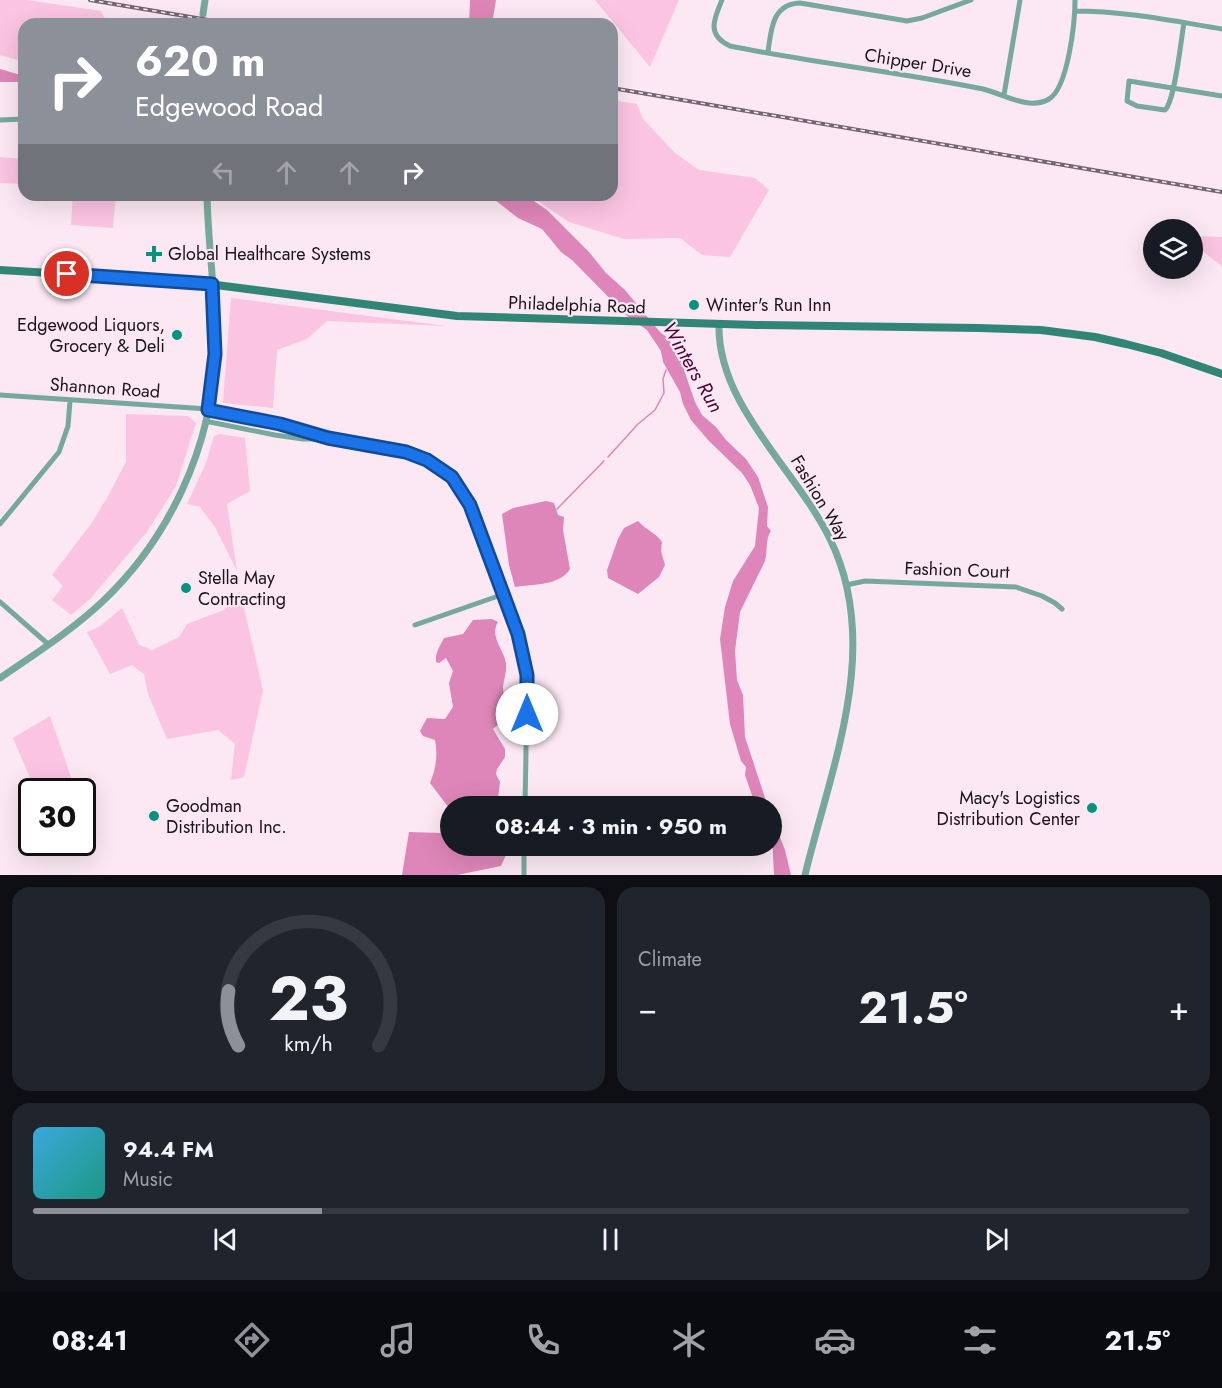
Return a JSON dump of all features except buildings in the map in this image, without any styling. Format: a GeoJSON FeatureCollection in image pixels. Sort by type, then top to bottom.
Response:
{"type":"FeatureCollection","features":[{"type":"Feature","properties":{"kind":"main road","name":"Philadelphia Road"},"geometry":{"type":"LineString","coordinates":[[0,270],[212,284],[457,316],[1048,331],[1095,337],[1126,344],[1161,353],[1222,374]]}},
{"type":"Feature","properties":{"kind":"street"},"geometry":{"type":"LineString","coordinates":[[203,14],[205,0]]}},
{"type":"Feature","properties":{"kind":"street","name":"Chipper Drive"},"geometry":{"type":"LineString","coordinates":[[722,0],[714,23],[718,39],[730,46],[984,90],[1029,104],[1047,101],[1056,93],[1063,78],[1074,26],[1075,0]]}},
{"type":"Feature","properties":{"kind":"street"},"geometry":{"type":"LineString","coordinates":[[768,52],[772,25],[777,13],[791,4],[800,3],[907,21],[922,18],[970,0]]}},
{"type":"Feature","properties":{"kind":"street"},"geometry":{"type":"LineString","coordinates":[[1004,95],[1020,0]]}},
{"type":"Feature","properties":{"kind":"street"},"geometry":{"type":"LineString","coordinates":[[1075,10],[1102,11],[1222,29]]}},
{"type":"Feature","properties":{"kind":"street"},"geometry":{"type":"LineString","coordinates":[[1184,23],[1174,88],[1170,105],[1165,110],[1132,104],[1126,98],[1129,81],[1174,88],[1222,96]]}},
{"type":"Feature","properties":{"kind":"street"},"geometry":{"type":"LineString","coordinates":[[0,120],[18,119]]}},
{"type":"Feature","properties":{"kind":"street"},"geometry":{"type":"LineString","coordinates":[[0,678],[103,601],[153,541],[174,508],[188,476],[208,410],[215,354],[207,201]]}},
{"type":"Feature","properties":{"kind":"street","name":"Fashion Way"},"geometry":{"type":"LineString","coordinates":[[719,324],[719,343],[730,380],[752,421],[823,525],[834,547],[846,585],[853,632],[851,680],[839,745],[805,875]]}},
{"type":"Feature","properties":{"kind":"street","name":"Shannon Road"},"geometry":{"type":"LineString","coordinates":[[0,395],[208,410],[280,424],[328,438]]}},
{"type":"Feature","properties":{"kind":"street"},"geometry":{"type":"LineString","coordinates":[[0,524],[59,452],[68,426],[70,401]]}},
{"type":"Feature","properties":{"kind":"street"},"geometry":{"type":"LineString","coordinates":[[205,421],[275,435],[303,439],[328,438],[406,452],[427,460],[445,471],[457,483],[470,505],[522,645],[527,675],[525,796]]}},
{"type":"Feature","properties":{"kind":"street","name":"Fashion Court"},"geometry":{"type":"LineString","coordinates":[[846,585],[865,581],[1016,587],[1030,590],[1062,609]]}},
{"type":"Feature","properties":{"kind":"street"},"geometry":{"type":"LineString","coordinates":[[415,625],[504,594]]}},
{"type":"Feature","properties":{"kind":"street"},"geometry":{"type":"LineString","coordinates":[[0,602],[48,644]]}},
{"type":"Feature","properties":{"kind":"street"},"geometry":{"type":"LineString","coordinates":[[524,856],[524,875]]}},
{"type":"Feature","properties":{"kind":"shaded area"},"geometry":{"type":"Polygon","coordinates":[[[0,0],[27,0],[101,11],[105,18],[18,18],[18,60],[0,55],[0,0]]]}},
{"type":"Feature","properties":{"kind":"shaded area"},"geometry":{"type":"Polygon","coordinates":[[[470,0],[496,0],[493,18],[469,18],[470,0]]]}},
{"type":"Feature","properties":{"kind":"shaded area"},"geometry":{"type":"Polygon","coordinates":[[[595,0],[679,0],[650,67],[618,28],[618,18],[610,18],[595,0]]]}},
{"type":"Feature","properties":{"kind":"shaded area"},"geometry":{"type":"Polygon","coordinates":[[[0,69],[18,74],[18,82],[0,82],[0,69]]]}},
{"type":"Feature","properties":{"kind":"shaded area"},"geometry":{"type":"Polygon","coordinates":[[[618,101],[637,104],[643,119],[675,153],[699,170],[755,178],[769,190],[730,257],[702,255],[680,238],[624,239],[569,222],[538,201],[618,201],[618,101]]]}},
{"type":"Feature","properties":{"kind":"shaded area"},"geometry":{"type":"Polygon","coordinates":[[[0,157],[18,158],[18,184],[0,183],[0,157]]]}},
{"type":"Feature","properties":{"kind":"shaded area"},"geometry":{"type":"Polygon","coordinates":[[[73,201],[115,201],[113,228],[71,225],[73,201]]]}},
{"type":"Feature","properties":{"kind":"shaded area"},"geometry":{"type":"Polygon","coordinates":[[[496,201],[534,201],[547,210],[589,252],[660,332],[669,339],[681,361],[695,402],[702,415],[746,459],[758,477],[768,507],[767,526],[771,531],[765,561],[740,612],[735,651],[737,680],[743,695],[745,737],[764,796],[752,796],[745,775],[746,767],[741,761],[730,724],[720,639],[725,607],[733,581],[755,546],[759,508],[750,485],[742,473],[691,420],[680,392],[663,362],[661,351],[647,330],[627,316],[572,260],[561,252],[542,229],[518,218],[496,201]]]}},
{"type":"Feature","properties":{"kind":"shaded area"},"geometry":{"type":"Polygon","coordinates":[[[1203,236],[1222,237],[1222,266],[1203,252],[1203,236]]]}},
{"type":"Feature","properties":{"kind":"shaded area"},"geometry":{"type":"Polygon","coordinates":[[[231,298],[446,326],[327,321],[307,339],[277,350],[273,408],[223,403],[231,298]]]}},
{"type":"Feature","properties":{"kind":"shaded area"},"geometry":{"type":"Polygon","coordinates":[[[126,414],[188,416],[196,423],[176,486],[147,532],[90,599],[71,615],[52,600],[63,586],[52,575],[91,524],[126,462],[126,414]]]}},
{"type":"Feature","properties":{"kind":"shaded area"},"geometry":{"type":"Polygon","coordinates":[[[220,434],[245,438],[250,491],[227,504],[237,571],[215,527],[200,507],[187,504],[206,463],[214,436],[220,434]]]}},
{"type":"Feature","properties":{"kind":"shaded area"},"geometry":{"type":"Polygon","coordinates":[[[546,501],[554,503],[558,515],[564,517],[563,530],[570,569],[560,579],[515,587],[509,565],[502,514],[513,508],[546,501]]]}},
{"type":"Feature","properties":{"kind":"shaded area"},"geometry":{"type":"Polygon","coordinates":[[[638,521],[662,542],[661,551],[665,565],[659,577],[638,594],[608,578],[607,570],[624,528],[638,521]]]}},
{"type":"Feature","properties":{"kind":"shaded area"},"geometry":{"type":"Polygon","coordinates":[[[240,591],[263,690],[244,777],[231,780],[235,744],[218,730],[167,739],[148,694],[144,674],[132,665],[110,674],[87,632],[99,627],[122,608],[139,645],[152,650],[179,637],[187,624],[224,610],[240,591]]]}},
{"type":"Feature","properties":{"kind":"shaded area"},"geometry":{"type":"Polygon","coordinates":[[[492,619],[498,622],[496,638],[505,658],[506,672],[503,687],[505,712],[501,721],[493,729],[505,749],[505,757],[496,774],[500,782],[498,796],[440,796],[430,783],[436,762],[435,740],[423,736],[420,731],[427,718],[445,719],[453,707],[449,683],[453,671],[446,658],[439,663],[436,662],[437,653],[444,638],[463,634],[473,620],[492,619]]]}},
{"type":"Feature","properties":{"kind":"shaded area"},"geometry":{"type":"Polygon","coordinates":[[[50,716],[71,778],[30,778],[13,738],[50,716]]]}},
{"type":"Feature","properties":{"kind":"shaded area"},"geometry":{"type":"Polygon","coordinates":[[[409,832],[440,833],[440,856],[506,856],[501,866],[457,875],[402,875],[409,832]]]}},
{"type":"Feature","properties":{"kind":"shaded area"},"geometry":{"type":"Polygon","coordinates":[[[782,842],[791,875],[774,875],[773,856],[782,856],[782,842]]]}},
{"type":"Feature","properties":{"kind":"waterway"},"geometry":{"type":"LineString","coordinates":[[608,457],[638,424],[655,410],[664,393],[663,379],[666,370]]}},
{"type":"Feature","properties":{"kind":"waterway"},"geometry":{"type":"LineString","coordinates":[[557,509],[604,461]]}},
{"type":"Feature","properties":{"kind":"railway"},"geometry":{"type":"LineString","coordinates":[[90,0],[196,18]]}},
{"type":"Feature","properties":{"kind":"railway"},"geometry":{"type":"LineString","coordinates":[[618,89],[1222,192]]}},
{"type":"Feature","properties":{"kind":"place","name":"Global Healthcare Systems"},"geometry":{"type":"Point","coordinates":[154,254]}},
{"type":"Feature","properties":{"kind":"place","name":"Winter's Run Inn"},"geometry":{"type":"Point","coordinates":[694,305]}},
{"type":"Feature","properties":{"kind":"place","name":"Edgewood Liquors, Grocery & Deli"},"geometry":{"type":"Point","coordinates":[177,335]}},
{"type":"Feature","properties":{"kind":"place","name":"Stella May Contracting"},"geometry":{"type":"Point","coordinates":[186,588]}},
{"type":"Feature","properties":{"kind":"place","name":"Macy's Logistics Distribution Center"},"geometry":{"type":"Point","coordinates":[1092,808]}},
{"type":"Feature","properties":{"kind":"place","name":"Goodman Distribution Inc."},"geometry":{"type":"Point","coordinates":[154,816]}},
{"type":"Feature","properties":{"kind":"route"},"geometry":{"type":"LineString","coordinates":[[67,274],[212,284],[215,354],[208,410],[280,424],[328,438],[417,455],[452,477],[465,495],[480,528],[522,645],[527,675],[527,714]]}},
{"type":"Feature","properties":{"kind":"water label","name":"Winters Run"},"geometry":{"type":"Point","coordinates":[693,367]}}]}
